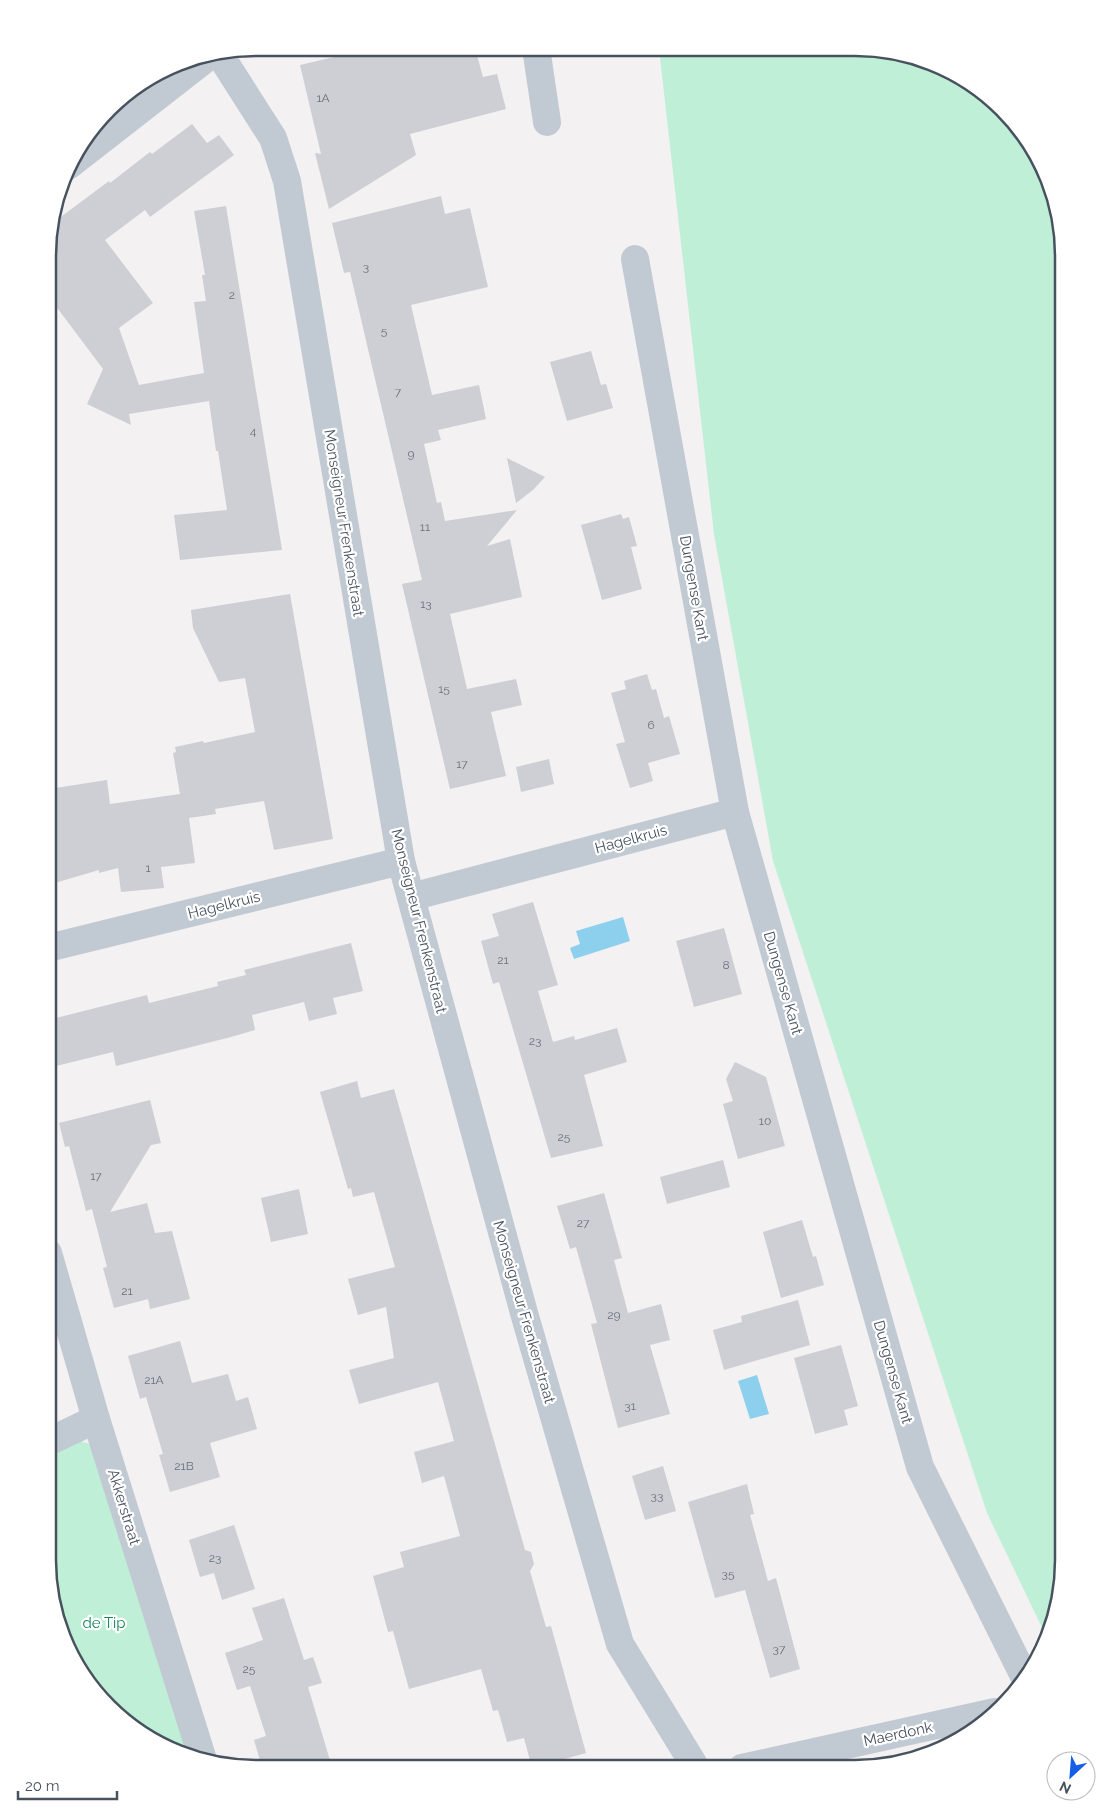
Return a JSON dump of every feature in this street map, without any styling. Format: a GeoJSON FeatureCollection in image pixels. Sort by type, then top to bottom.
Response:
{"type":"FeatureCollection","features":[{"type":"Feature","properties":{"kind":"street"},"geometry":{"type":"LineString","coordinates":[[537,56],[547,122]]}},
{"type":"Feature","properties":{"kind":"street","name":"Monseigneur Frenkenstraat"},"geometry":{"type":"LineString","coordinates":[[223,59],[273,138],[287,181],[401,861],[524,1313],[620,1644],[691,1760]]}},
{"type":"Feature","properties":{"kind":"street"},"geometry":{"type":"LineString","coordinates":[[85,153],[198,65]]}},
{"type":"Feature","properties":{"kind":"street","name":"Dungense Kant"},"geometry":{"type":"LineString","coordinates":[[635,259],[735,812],[920,1467],[1021,1671]]}},
{"type":"Feature","properties":{"kind":"street","name":"Hagelkruis"},"geometry":{"type":"LineString","coordinates":[[410,897],[735,812]]}},
{"type":"Feature","properties":{"kind":"street","name":"Hagelkruis"},"geometry":{"type":"LineString","coordinates":[[56,946],[401,861]]}},
{"type":"Feature","properties":{"kind":"street","name":"Akkerstraat"},"geometry":{"type":"LineString","coordinates":[[56,1281],[96,1419],[200,1752]]}},
{"type":"Feature","properties":{"kind":"street"},"geometry":{"type":"LineString","coordinates":[[56,1438],[96,1419]]}},
{"type":"Feature","properties":{"kind":"street","name":"Maerdonk"},"geometry":{"type":"LineString","coordinates":[[778,1760],[980,1715]]}},
{"type":"Feature","properties":{"kind":"green space"},"geometry":{"type":"Polygon","coordinates":[[[660,56],[855,56],[881,58],[907,63],[931,71],[955,83],[987,106],[1005,124],[1028,156],[1040,180],[1048,204],[1055,256],[1055,1560],[1051,1599],[1042,1629],[987,1513],[773,861],[714,534],[660,56]]]}},
{"type":"Feature","properties":{"kind":"green space","name":"de Tip"},"geometry":{"type":"Polygon","coordinates":[[[80,1441],[93,1445],[189,1748],[156,1733],[124,1710],[106,1692],[90,1671],[71,1636],[63,1612],[58,1586],[56,1560],[56,1452],[80,1441]]]}},
{"type":"Feature","properties":{"kind":"water"},"geometry":{"type":"Polygon","coordinates":[[[623,917],[630,941],[574,959],[570,948],[580,944],[576,931],[623,917]]]}},
{"type":"Feature","properties":{"kind":"water"},"geometry":{"type":"Polygon","coordinates":[[[757,1375],[769,1414],[750,1419],[738,1381],[757,1375]]]}},
{"type":"Feature","properties":{"kind":"building"},"geometry":{"type":"Polygon","coordinates":[[[339,56],[477,56],[483,77],[497,74],[506,109],[410,134],[416,155],[329,209],[315,153],[321,154],[300,65],[339,56]]]}},
{"type":"Feature","properties":{"kind":"building"},"geometry":{"type":"Polygon","coordinates":[[[192,124],[207,143],[219,135],[234,155],[150,217],[145,210],[105,240],[153,303],[119,328],[139,385],[204,373],[194,302],[206,301],[202,275],[205,275],[194,211],[226,206],[282,550],[180,560],[174,515],[227,510],[209,401],[129,414],[131,425],[87,404],[103,369],[56,306],[56,256],[60,218],[109,181],[110,183],[150,152],[152,154],[192,124]]]}},
{"type":"Feature","properties":{"kind":"building"},"geometry":{"type":"Polygon","coordinates":[[[441,196],[445,214],[470,208],[488,287],[411,305],[432,395],[479,385],[486,419],[438,430],[441,440],[424,444],[437,503],[441,502],[445,521],[517,510],[487,546],[510,539],[522,597],[450,614],[467,689],[516,679],[522,705],[491,712],[506,776],[450,789],[402,584],[422,580],[350,272],[344,273],[332,223],[441,196]]]}},
{"type":"Feature","properties":{"kind":"building"},"geometry":{"type":"Polygon","coordinates":[[[591,351],[601,385],[606,384],[613,408],[567,421],[550,362],[591,351]]]}},
{"type":"Feature","properties":{"kind":"building"},"geometry":{"type":"Polygon","coordinates":[[[507,458],[545,477],[533,490],[516,503],[507,458]]]}},
{"type":"Feature","properties":{"kind":"building"},"geometry":{"type":"Polygon","coordinates":[[[621,514],[623,519],[629,517],[637,546],[631,547],[642,589],[602,600],[581,525],[621,514]]]}},
{"type":"Feature","properties":{"kind":"building"},"geometry":{"type":"Polygon","coordinates":[[[290,594],[333,839],[274,850],[264,801],[215,809],[216,814],[189,818],[195,863],[161,867],[164,888],[121,892],[118,868],[99,873],[99,870],[56,883],[56,788],[107,780],[110,804],[180,794],[173,753],[176,752],[175,747],[255,732],[245,678],[219,682],[193,628],[191,610],[290,594]]]}},
{"type":"Feature","properties":{"kind":"building"},"geometry":{"type":"Polygon","coordinates":[[[647,674],[652,690],[656,689],[664,718],[669,716],[680,754],[648,763],[653,781],[630,788],[616,744],[625,742],[611,693],[626,689],[624,681],[647,674]]]}},
{"type":"Feature","properties":{"kind":"building"},"geometry":{"type":"Polygon","coordinates":[[[549,759],[554,784],[521,792],[516,767],[549,759]]]}},
{"type":"Feature","properties":{"kind":"building"},"geometry":{"type":"Polygon","coordinates":[[[533,902],[558,985],[538,991],[553,1042],[574,1036],[575,1040],[617,1028],[627,1062],[584,1075],[603,1146],[551,1158],[499,982],[493,984],[481,941],[499,936],[492,914],[533,902]]]}},
{"type":"Feature","properties":{"kind":"building"},"geometry":{"type":"Polygon","coordinates":[[[724,928],[742,994],[694,1007],[676,941],[724,928]]]}},
{"type":"Feature","properties":{"kind":"building"},"geometry":{"type":"Polygon","coordinates":[[[351,943],[363,991],[333,998],[337,1014],[309,1021],[304,1002],[252,1015],[255,1030],[231,1037],[116,1066],[113,1052],[56,1066],[56,1018],[147,995],[149,1003],[218,986],[217,982],[246,975],[244,970],[351,943]]]}},
{"type":"Feature","properties":{"kind":"building"},"geometry":{"type":"Polygon","coordinates":[[[735,1062],[766,1077],[785,1146],[738,1159],[723,1104],[733,1101],[726,1079],[735,1062]]]}},
{"type":"Feature","properties":{"kind":"building"},"geometry":{"type":"Polygon","coordinates":[[[357,1081],[361,1098],[394,1089],[525,1550],[531,1552],[534,1564],[530,1571],[546,1627],[551,1626],[586,1753],[561,1760],[530,1760],[524,1738],[507,1742],[498,1710],[493,1711],[481,1669],[409,1689],[393,1631],[388,1632],[373,1576],[404,1567],[400,1552],[460,1536],[444,1476],[422,1483],[414,1452],[454,1441],[438,1382],[359,1404],[349,1370],[394,1358],[386,1307],[358,1315],[348,1279],[395,1267],[374,1192],[353,1197],[351,1188],[348,1189],[320,1092],[357,1081]]]}},
{"type":"Feature","properties":{"kind":"building"},"geometry":{"type":"Polygon","coordinates":[[[150,1100],[161,1143],[151,1145],[110,1212],[147,1203],[155,1233],[172,1231],[190,1299],[150,1309],[148,1299],[114,1308],[103,1268],[107,1267],[92,1209],[86,1211],[69,1146],[65,1147],[59,1123],[150,1100]]]}},
{"type":"Feature","properties":{"kind":"building"},"geometry":{"type":"Polygon","coordinates":[[[723,1160],[730,1187],[667,1204],[660,1177],[723,1160]]]}},
{"type":"Feature","properties":{"kind":"building"},"geometry":{"type":"Polygon","coordinates":[[[299,1189],[308,1234],[271,1242],[261,1198],[299,1189]]]}},
{"type":"Feature","properties":{"kind":"building"},"geometry":{"type":"Polygon","coordinates":[[[604,1193],[622,1258],[614,1260],[628,1313],[661,1304],[670,1340],[650,1345],[670,1414],[618,1428],[591,1324],[597,1323],[576,1247],[570,1249],[557,1206],[604,1193]]]}},
{"type":"Feature","properties":{"kind":"building"},"geometry":{"type":"Polygon","coordinates":[[[802,1220],[813,1257],[816,1256],[824,1285],[781,1298],[763,1232],[802,1220]]]}},
{"type":"Feature","properties":{"kind":"building"},"geometry":{"type":"Polygon","coordinates":[[[798,1300],[810,1345],[724,1370],[713,1330],[742,1322],[741,1316],[798,1300]]]}},
{"type":"Feature","properties":{"kind":"building"},"geometry":{"type":"Polygon","coordinates":[[[180,1341],[192,1383],[228,1374],[236,1401],[248,1397],[257,1429],[210,1443],[220,1477],[170,1492],[159,1455],[163,1454],[146,1397],[140,1399],[128,1356],[180,1341]]]}},
{"type":"Feature","properties":{"kind":"building"},"geometry":{"type":"Polygon","coordinates":[[[841,1345],[858,1406],[844,1410],[848,1425],[815,1434],[794,1358],[841,1345]]]}},
{"type":"Feature","properties":{"kind":"building"},"geometry":{"type":"Polygon","coordinates":[[[663,1466],[676,1511],[645,1520],[632,1476],[663,1466]]]}},
{"type":"Feature","properties":{"kind":"building"},"geometry":{"type":"Polygon","coordinates":[[[747,1484],[754,1514],[750,1515],[768,1581],[776,1578],[800,1669],[770,1678],[745,1590],[715,1598],[688,1502],[747,1484]]]}},
{"type":"Feature","properties":{"kind":"building"},"geometry":{"type":"Polygon","coordinates":[[[234,1525],[255,1589],[222,1600],[214,1573],[200,1577],[189,1540],[234,1525]]]}},
{"type":"Feature","properties":{"kind":"building"},"geometry":{"type":"Polygon","coordinates":[[[284,1598],[304,1660],[313,1657],[322,1683],[308,1687],[330,1760],[260,1760],[254,1740],[266,1736],[250,1686],[237,1690],[225,1653],[263,1640],[252,1608],[284,1598]]]}}]}
